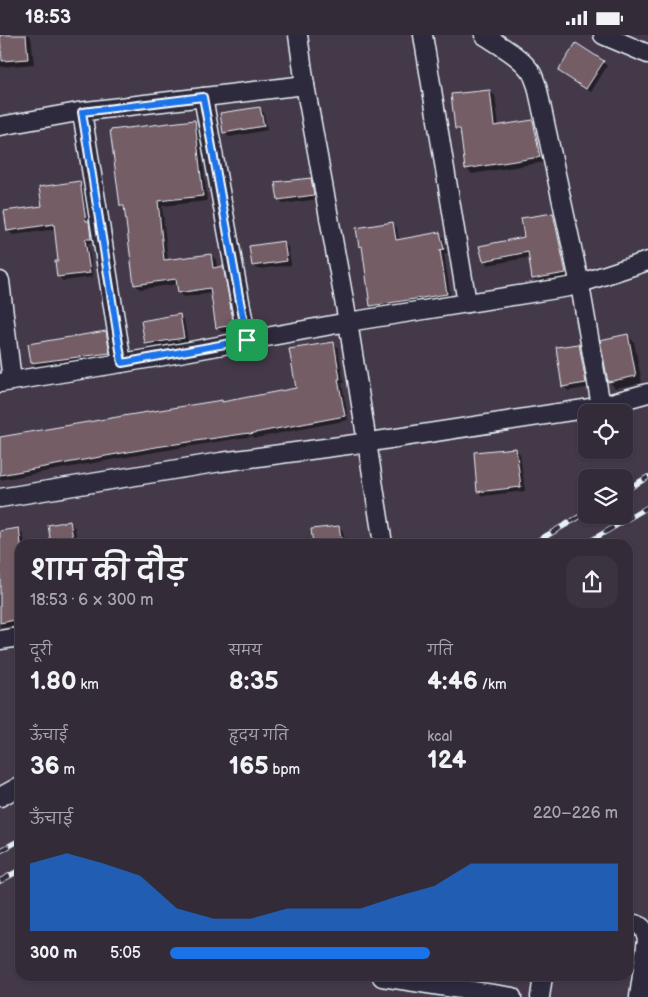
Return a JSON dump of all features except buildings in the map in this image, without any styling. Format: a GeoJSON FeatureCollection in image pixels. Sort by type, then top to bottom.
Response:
{"type":"FeatureCollection","features":[{"type":"Feature","properties":{"kind":"street"},"geometry":{"type":"LineString","coordinates":[[298,35],[305,85],[348,322],[382,539]]}},
{"type":"Feature","properties":{"kind":"street"},"geometry":{"type":"LineString","coordinates":[[423,35],[467,303]]}},
{"type":"Feature","properties":{"kind":"street"},"geometry":{"type":"LineString","coordinates":[[484,35],[514,55],[525,65],[531,72],[537,86],[580,285],[600,404]]}},
{"type":"Feature","properties":{"kind":"street"},"geometry":{"type":"LineString","coordinates":[[603,35],[648,54]]}},
{"type":"Feature","properties":{"kind":"street"},"geometry":{"type":"LineString","coordinates":[[0,126],[82,112],[305,85]]}},
{"type":"Feature","properties":{"kind":"street"},"geometry":{"type":"LineString","coordinates":[[203,97],[247,340]]}},
{"type":"Feature","properties":{"kind":"street"},"geometry":{"type":"LineString","coordinates":[[82,112],[122,363]]}},
{"type":"Feature","properties":{"kind":"street"},"geometry":{"type":"LineString","coordinates":[[0,281],[6,382],[348,322],[580,285],[648,261]]}},
{"type":"Feature","properties":{"kind":"street"},"geometry":{"type":"LineString","coordinates":[[607,404],[648,393]]}},
{"type":"Feature","properties":{"kind":"street"},"geometry":{"type":"LineString","coordinates":[[0,498],[221,462],[367,443],[578,409]]}},
{"type":"Feature","properties":{"kind":"street"},"geometry":{"type":"LineString","coordinates":[[0,640],[15,638]]}},
{"type":"Feature","properties":{"kind":"street"},"geometry":{"type":"LineString","coordinates":[[0,797],[15,789]]}},
{"type":"Feature","properties":{"kind":"street"},"geometry":{"type":"LineString","coordinates":[[633,924],[640,925],[645,930],[647,939],[639,997]]}},
{"type":"Feature","properties":{"kind":"street"},"geometry":{"type":"LineString","coordinates":[[408,981],[512,997]]}},
{"type":"Feature","properties":{"kind":"street"},"geometry":{"type":"LineString","coordinates":[[540,997],[542,981]]}},
{"type":"Feature","properties":{"kind":"railway"},"geometry":{"type":"LineString","coordinates":[[633,486],[648,477]]}},
{"type":"Feature","properties":{"kind":"railway"},"geometry":{"type":"LineString","coordinates":[[594,539],[648,507]]}},
{"type":"Feature","properties":{"kind":"railway"},"geometry":{"type":"LineString","coordinates":[[541,539],[578,518]]}},
{"type":"Feature","properties":{"kind":"railway"},"geometry":{"type":"LineString","coordinates":[[0,851],[15,843]]}},
{"type":"Feature","properties":{"kind":"railway"},"geometry":{"type":"LineString","coordinates":[[0,881],[15,873]]}},
{"type":"Feature","properties":{"kind":"route"},"geometry":{"type":"LineString","coordinates":[[203,97],[247,340],[122,363],[82,112],[203,97]]}}]}
